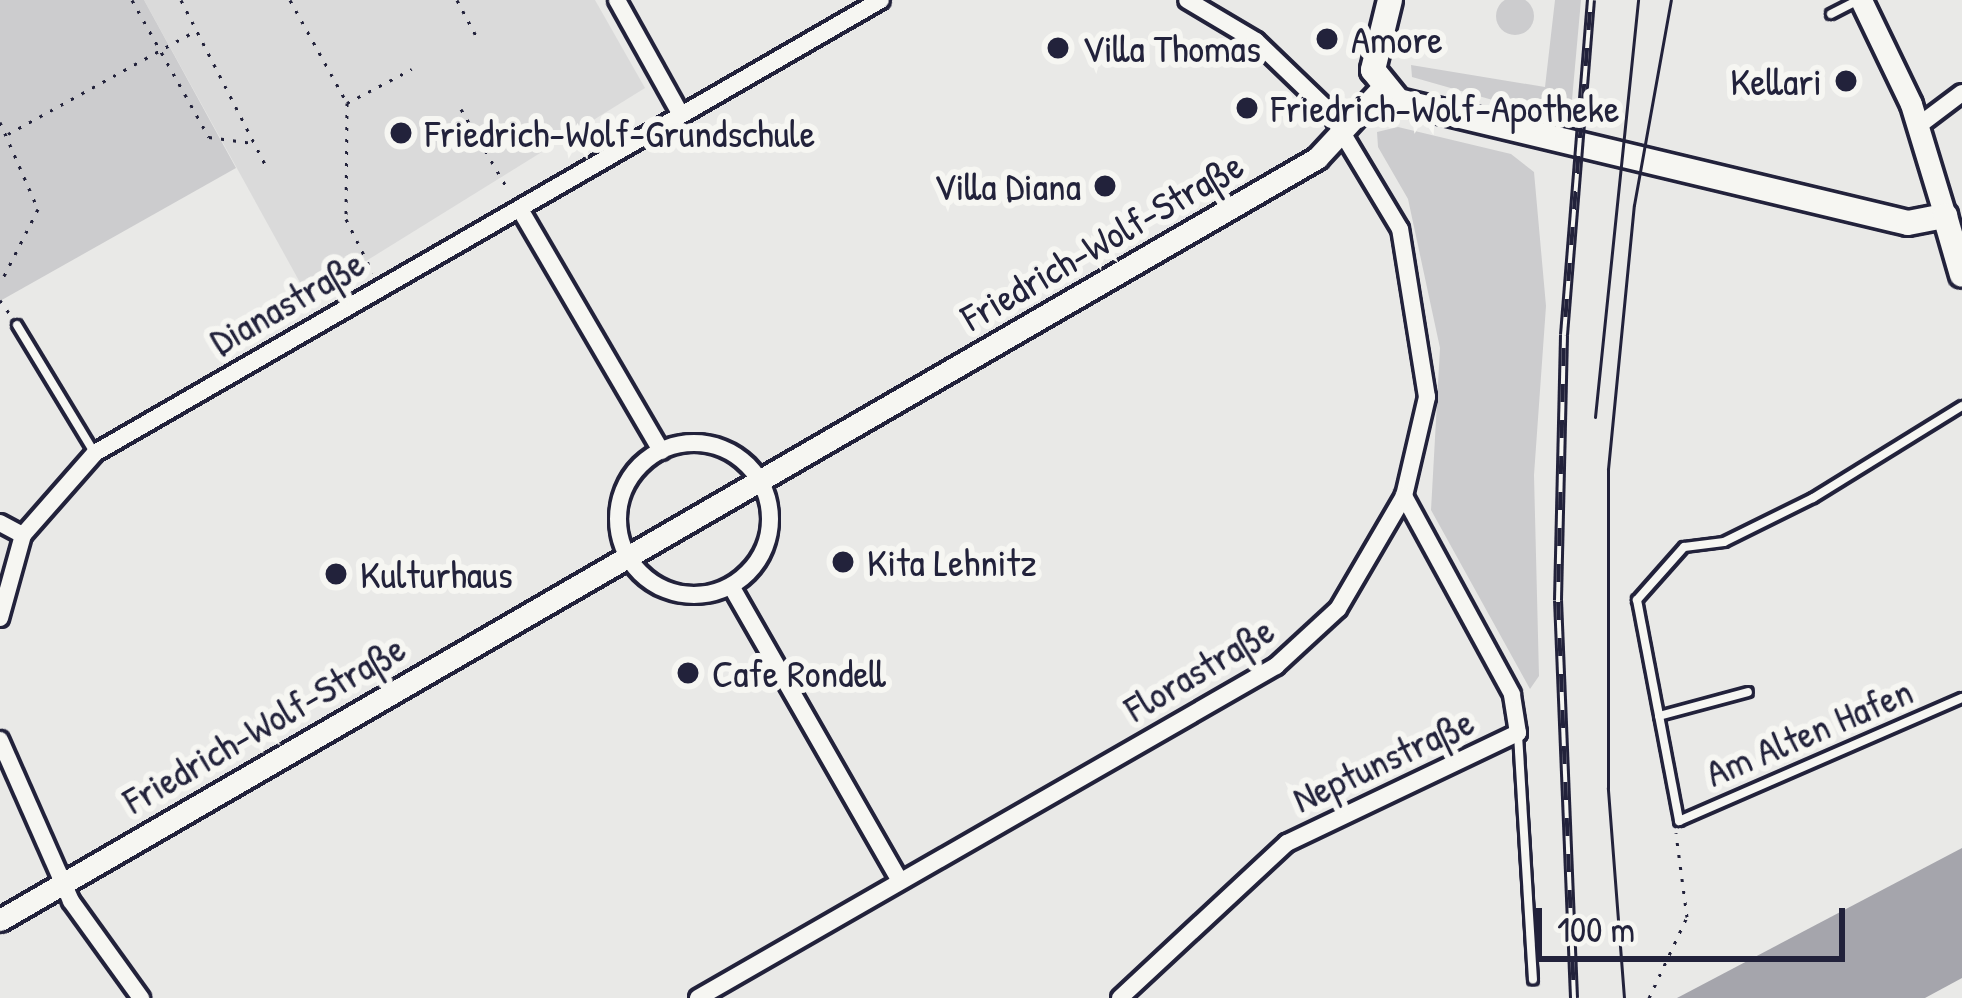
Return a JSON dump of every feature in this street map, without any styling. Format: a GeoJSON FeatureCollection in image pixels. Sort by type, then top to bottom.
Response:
{"type":"FeatureCollection","features":[{"type":"Feature","properties":{"kind":"main road"},"geometry":{"type":"LineString","coordinates":[[1390,0],[1373,56],[1382,88],[1398,101],[1908,223],[1945,216],[1962,275]]}},
{"type":"Feature","properties":{"kind":"street"},"geometry":{"type":"LineString","coordinates":[[617,0],[680,113]]}},
{"type":"Feature","properties":{"kind":"street","name":"Dianastraße"},"geometry":{"type":"LineString","coordinates":[[0,617],[23,535],[95,453],[517,205],[880,0]]}},
{"type":"Feature","properties":{"kind":"street"},"geometry":{"type":"LineString","coordinates":[[1187,0],[1256,41],[1343,130]]}},
{"type":"Feature","properties":{"kind":"street"},"geometry":{"type":"LineString","coordinates":[[1860,0],[1918,126],[1945,216]]}},
{"type":"Feature","properties":{"kind":"street","name":"Friedrich-Wolf-Straße"},"geometry":{"type":"LineString","coordinates":[[0,920],[626,553],[1317,158],[1382,88]]}},
{"type":"Feature","properties":{"kind":"street"},"geometry":{"type":"LineString","coordinates":[[1918,126],[1962,93]]}},
{"type":"Feature","properties":{"kind":"street","name":"Florastraße"},"geometry":{"type":"LineString","coordinates":[[698,998],[1290,655],[1337,609],[1404,496],[1427,397],[1423,321],[1400,229],[1343,130]]}},
{"type":"Feature","properties":{"kind":"street"},"geometry":{"type":"LineString","coordinates":[[517,205],[661,451]]}},
{"type":"Feature","properties":{"kind":"street"},"geometry":{"type":"LineString","coordinates":[[714,446],[758,479],[768,538],[731,586],[676,593],[626,553],[622,496],[661,451],[714,446]]}},
{"type":"Feature","properties":{"kind":"street","name":"Neptunstraße"},"geometry":{"type":"LineString","coordinates":[[1120,998],[1287,843],[1518,733],[1503,676],[1404,496]]}},
{"type":"Feature","properties":{"kind":"street"},"geometry":{"type":"LineString","coordinates":[[0,523],[23,535]]}},
{"type":"Feature","properties":{"kind":"street"},"geometry":{"type":"LineString","coordinates":[[731,586],[900,881]]}},
{"type":"Feature","properties":{"kind":"street"},"geometry":{"type":"LineString","coordinates":[[0,740],[62,884],[141,998]]}},
{"type":"Feature","properties":{"kind":"lane"},"geometry":{"type":"LineString","coordinates":[[1831,14],[1860,0]]}},
{"type":"Feature","properties":{"kind":"lane"},"geometry":{"type":"LineString","coordinates":[[17,325],[95,453]]}},
{"type":"Feature","properties":{"kind":"lane"},"geometry":{"type":"LineString","coordinates":[[1679,821],[1637,600],[1654,573],[1684,547],[1724,542],[1814,498],[1962,406]]}},
{"type":"Feature","properties":{"kind":"lane"},"geometry":{"type":"LineString","coordinates":[[1659,716],[1748,692]]}},
{"type":"Feature","properties":{"kind":"lane","name":"Am Alten Hafen"},"geometry":{"type":"LineString","coordinates":[[1679,821],[1962,698]]}},
{"type":"Feature","properties":{"kind":"lane","name":"Neptunstraße"},"geometry":{"type":"LineString","coordinates":[[1518,733],[1533,980]]}},
{"type":"Feature","properties":{"kind":"path"},"geometry":{"type":"LineString","coordinates":[[132,0],[208,137],[253,143]]}},
{"type":"Feature","properties":{"kind":"path"},"geometry":{"type":"LineString","coordinates":[[181,0],[205,56],[265,164]]}},
{"type":"Feature","properties":{"kind":"path"},"geometry":{"type":"LineString","coordinates":[[290,0],[346,103],[346,219],[379,286]]}},
{"type":"Feature","properties":{"kind":"path"},"geometry":{"type":"LineString","coordinates":[[457,0],[476,35]]}},
{"type":"Feature","properties":{"kind":"path"},"geometry":{"type":"LineString","coordinates":[[8,134],[195,31]]}},
{"type":"Feature","properties":{"kind":"path"},"geometry":{"type":"LineString","coordinates":[[1410,41],[1434,44]]}},
{"type":"Feature","properties":{"kind":"path"},"geometry":{"type":"LineString","coordinates":[[346,103],[412,69]]}},
{"type":"Feature","properties":{"kind":"path"},"geometry":{"type":"LineString","coordinates":[[461,109],[517,205]]}},
{"type":"Feature","properties":{"kind":"path"},"geometry":{"type":"LineString","coordinates":[[0,122],[38,209],[0,284]]}},
{"type":"Feature","properties":{"kind":"path"},"geometry":{"type":"LineString","coordinates":[[1649,998],[1687,917],[1672,845],[1679,821]]}},
{"type":"Feature","properties":{"kind":"shaded area"},"geometry":{"type":"Polygon","coordinates":[[[1515,-3],[1528,3],[1534,16],[1528,29],[1515,35],[1502,29],[1496,16],[1502,3],[1515,-3]]]}},
{"type":"Feature","properties":{"kind":"shaded area"},"geometry":{"type":"Polygon","coordinates":[[[0,0],[144,0],[236,168],[0,301],[0,0]]]}},
{"type":"Feature","properties":{"kind":"shaded area","name":"Friedrich-Wolf-Grundschule"},"geometry":{"type":"Polygon","coordinates":[[[144,0],[595,0],[645,88],[308,297],[144,0]]]}},
{"type":"Feature","properties":{"kind":"shaded area"},"geometry":{"type":"Polygon","coordinates":[[[1555,0],[1581,0],[1570,122],[1412,77],[1411,65],[1545,87],[1555,0]]]}},
{"type":"Feature","properties":{"kind":"shaded area"},"geometry":{"type":"Polygon","coordinates":[[[1398,127],[1511,154],[1534,172],[1546,306],[1534,475],[1539,676],[1530,689],[1431,510],[1440,348],[1408,199],[1378,147],[1377,132],[1398,127]]]}},
{"type":"Feature","properties":{"kind":"shaded area"},"geometry":{"type":"Polygon","coordinates":[[[1962,848],[1962,978],[1925,998],[1677,998],[1962,848]]]}},
{"type":"Feature","properties":{"kind":"tram line"},"geometry":{"type":"LineString","coordinates":[[1595,417],[1638,0]]}},
{"type":"Feature","properties":{"kind":"tram line"},"geometry":{"type":"LineString","coordinates":[[1624,998],[1608,788],[1608,469],[1634,205],[1671,0]]}},
{"type":"Feature","properties":{"kind":"railway"},"geometry":{"type":"LineString","coordinates":[[1574,998],[1558,600],[1564,335],[1591,0]]}},
{"type":"Feature","properties":{"kind":"place","name":"Amore"},"geometry":{"type":"Point","coordinates":[1327,39]}},
{"type":"Feature","properties":{"kind":"place","name":"Villa Thomas"},"geometry":{"type":"Point","coordinates":[1058,48]}},
{"type":"Feature","properties":{"kind":"place","name":"Kellari"},"geometry":{"type":"Point","coordinates":[1846,81]}},
{"type":"Feature","properties":{"kind":"place","name":"Friedrich-Wolf-Apotheke"},"geometry":{"type":"Point","coordinates":[1247,108]}},
{"type":"Feature","properties":{"kind":"place","name":"Friedrich-Wolf-Grundschule"},"geometry":{"type":"Point","coordinates":[401,133]}},
{"type":"Feature","properties":{"kind":"place","name":"Villa Diana"},"geometry":{"type":"Point","coordinates":[1105,186]}},
{"type":"Feature","properties":{"kind":"place","name":"Kita Lehnitz"},"geometry":{"type":"Point","coordinates":[843,562]}},
{"type":"Feature","properties":{"kind":"place","name":"Kulturhaus"},"geometry":{"type":"Point","coordinates":[336,574]}},
{"type":"Feature","properties":{"kind":"place","name":"Cafe Rondell"},"geometry":{"type":"Point","coordinates":[688,673]}}]}
